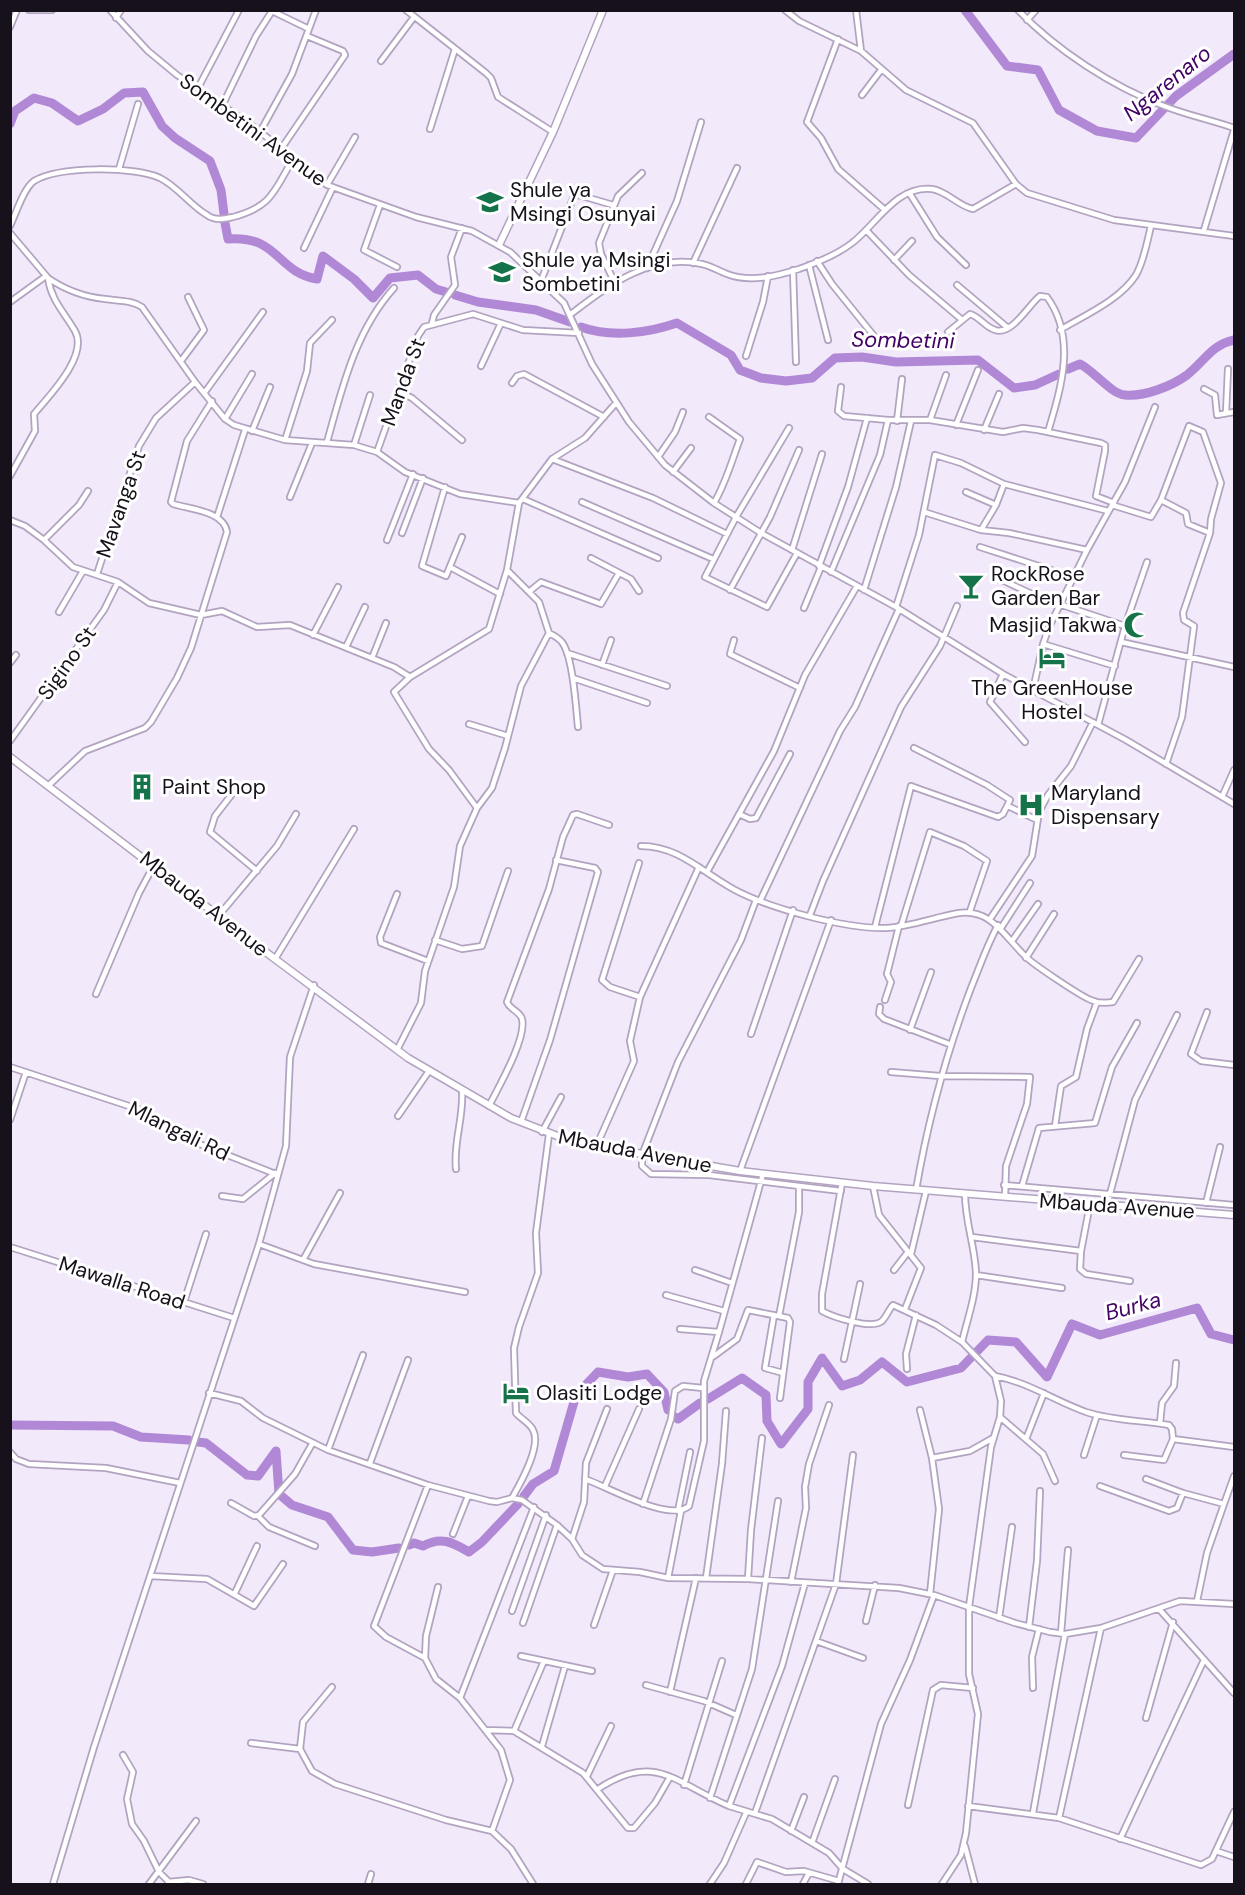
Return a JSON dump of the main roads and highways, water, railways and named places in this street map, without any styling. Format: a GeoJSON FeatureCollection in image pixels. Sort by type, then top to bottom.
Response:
{"type":"FeatureCollection","features":[{"type":"Feature","properties":{"kind":"waterway","name":"Ngarenaro"},"geometry":{"type":"LineString","coordinates":[[965,10],[1007,66],[1038,70],[1059,110],[1097,131],[1136,138],[1176,96],[1234,54]]}},
{"type":"Feature","properties":{"kind":"waterway","name":"Sombetini"},"geometry":{"type":"LineString","coordinates":[[10,124],[15,111],[34,98],[52,103],[78,121],[103,109],[124,93],[143,92],[162,126],[175,138],[210,161],[221,190],[224,214]]}},
{"type":"Feature","properties":{"kind":"waterway","name":"Sombetini"},"geometry":{"type":"LineString","coordinates":[[225,223],[228,239],[245,239],[258,243],[303,275],[317,279],[323,256],[354,279],[373,298],[390,278],[418,275],[436,289],[446,292]]}},
{"type":"Feature","properties":{"kind":"waterway","name":"Sombetini"},"geometry":{"type":"LineString","coordinates":[[455,295],[478,302],[536,310],[570,322]]}},
{"type":"Feature","properties":{"kind":"waterway","name":"Sombetini"},"geometry":{"type":"LineString","coordinates":[[581,327],[605,332],[629,333],[677,323],[731,355],[740,370],[761,378],[786,381],[812,378],[835,358],[862,357],[896,362],[978,360],[1014,388],[1035,385],[1059,374]]}},
{"type":"Feature","properties":{"kind":"waterway","name":"Sombetini"},"geometry":{"type":"LineString","coordinates":[[1068,369],[1080,364],[1120,394],[1141,394],[1158,390],[1181,379],[1219,346],[1234,340]]}},
{"type":"Feature","properties":{"kind":"waterway","name":"Burka"},"geometry":{"type":"LineString","coordinates":[[708,1399],[742,1378],[766,1395],[767,1421],[781,1444],[808,1409],[808,1382],[822,1358],[842,1386],[860,1380],[882,1362],[907,1382],[961,1368],[988,1340],[1016,1342],[1047,1377],[1072,1324],[1100,1335],[1197,1308],[1211,1334],[1234,1340]]}},
{"type":"Feature","properties":{"kind":"waterway"},"geometry":{"type":"LineString","coordinates":[[524,1496],[533,1484],[554,1471],[576,1395],[598,1372],[628,1377],[647,1374],[664,1392],[668,1410]]}},
{"type":"Feature","properties":{"kind":"waterway"},"geometry":{"type":"LineString","coordinates":[[675,1417],[678,1419],[700,1403]]}},
{"type":"Feature","properties":{"kind":"waterway"},"geometry":{"type":"LineString","coordinates":[[10,1425],[113,1426],[141,1437],[189,1440]]}},
{"type":"Feature","properties":{"kind":"waterway"},"geometry":{"type":"LineString","coordinates":[[198,1442],[206,1443],[247,1475],[258,1476],[276,1451],[279,1494],[292,1505],[328,1517],[353,1550],[372,1552],[399,1548]]}},
{"type":"Feature","properties":{"kind":"waterway"},"geometry":{"type":"LineString","coordinates":[[409,1545],[414,1543],[423,1546],[441,1541],[452,1543],[469,1552],[482,1542],[518,1504]]}},
{"type":"Feature","properties":{"kind":"place","name":"Shule ya Msingi Osunyai"},"geometry":{"type":"Point","coordinates":[490,202]}},
{"type":"Feature","properties":{"kind":"place","name":"Shule ya Msingi Sombetini"},"geometry":{"type":"Point","coordinates":[502,272]}},
{"type":"Feature","properties":{"kind":"place","name":"RockRose Garden Bar"},"geometry":{"type":"Point","coordinates":[971,586]}},
{"type":"Feature","properties":{"kind":"place","name":"Masjid Takwa"},"geometry":{"type":"Point","coordinates":[1137,625]}},
{"type":"Feature","properties":{"kind":"place","name":"The GreenHouse Hostel"},"geometry":{"type":"Point","coordinates":[1052,658]}},
{"type":"Feature","properties":{"kind":"place","name":"Paint Shop"},"geometry":{"type":"Point","coordinates":[142,787]}},
{"type":"Feature","properties":{"kind":"place","name":"Maryland Dispensary"},"geometry":{"type":"Point","coordinates":[1031,805]}},
{"type":"Feature","properties":{"kind":"place","name":"Olasiti Lodge"},"geometry":{"type":"Point","coordinates":[516,1393]}}]}
